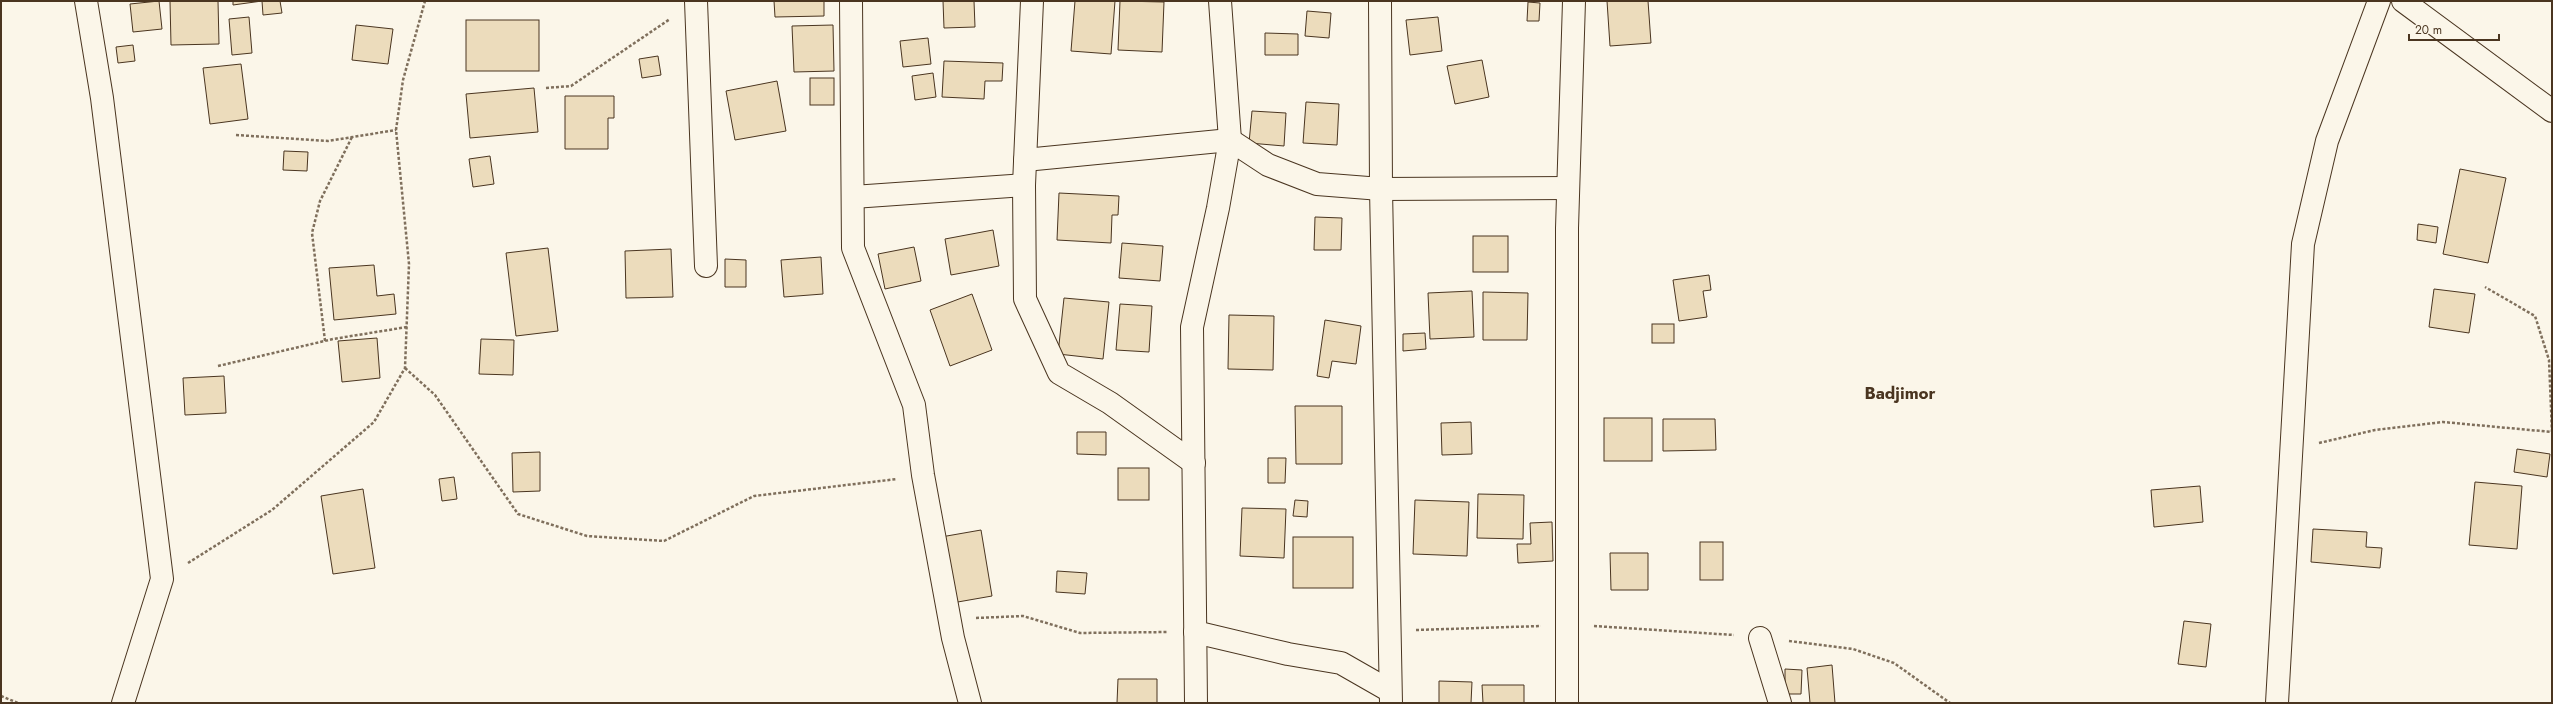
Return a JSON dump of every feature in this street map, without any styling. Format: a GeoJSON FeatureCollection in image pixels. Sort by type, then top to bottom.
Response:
{"type":"FeatureCollection","features":[{"type":"Feature","properties":{"kind":"street"},"geometry":{"type":"LineString","coordinates":[[86,1],[102,98],[162,579],[123,703]]}},
{"type":"Feature","properties":{"kind":"street"},"geometry":{"type":"LineString","coordinates":[[851,1],[853,248],[914,405],[923,475],[949,619],[970,703]]}},
{"type":"Feature","properties":{"kind":"street"},"geometry":{"type":"LineString","coordinates":[[1032,1],[1024,185],[1025,299],[1059,373],[1110,403],[1194,463]]}},
{"type":"Feature","properties":{"kind":"street"},"geometry":{"type":"LineString","coordinates":[[1196,703],[1192,327],[1218,208],[1230,140],[1220,1]]}},
{"type":"Feature","properties":{"kind":"street"},"geometry":{"type":"LineString","coordinates":[[1380,1],[1381,189],[1390,697]]}},
{"type":"Feature","properties":{"kind":"street"},"geometry":{"type":"LineString","coordinates":[[1567,703],[1568,188],[1574,1]]}},
{"type":"Feature","properties":{"kind":"street"},"geometry":{"type":"LineString","coordinates":[[2277,703],[2303,244],[2327,141],[2379,1]]}},
{"type":"Feature","properties":{"kind":"street"},"geometry":{"type":"LineString","coordinates":[[2403,1],[2552,111]]}},
{"type":"Feature","properties":{"kind":"street"},"geometry":{"type":"LineString","coordinates":[[696,2],[706,266]]}},
{"type":"Feature","properties":{"kind":"street"},"geometry":{"type":"LineString","coordinates":[[1025,160],[1230,140],[1268,165],[1317,184],[1381,189],[1568,188]]}},
{"type":"Feature","properties":{"kind":"street"},"geometry":{"type":"LineString","coordinates":[[853,197],[1024,185]]}},
{"type":"Feature","properties":{"kind":"street"},"geometry":{"type":"LineString","coordinates":[[1195,632],[1288,654],[1341,663],[1390,697]]}},
{"type":"Feature","properties":{"kind":"street"},"geometry":{"type":"LineString","coordinates":[[1760,638],[1780,703]]}},
{"type":"Feature","properties":{"kind":"path"},"geometry":{"type":"LineString","coordinates":[[162,579],[272,510],[374,422],[405,368],[409,264],[396,130],[403,80],[425,1]]}},
{"type":"Feature","properties":{"kind":"path"},"geometry":{"type":"LineString","coordinates":[[546,88],[570,86],[696,2]]}},
{"type":"Feature","properties":{"kind":"path"},"geometry":{"type":"LineString","coordinates":[[236,135],[328,141],[396,130]]}},
{"type":"Feature","properties":{"kind":"path"},"geometry":{"type":"LineString","coordinates":[[325,341],[312,233],[320,201],[352,137]]}},
{"type":"Feature","properties":{"kind":"path"},"geometry":{"type":"LineString","coordinates":[[2291,449],[2375,430],[2443,422],[2552,432],[2549,360],[2535,316],[2485,287]]}},
{"type":"Feature","properties":{"kind":"path"},"geometry":{"type":"LineString","coordinates":[[218,366],[325,341],[407,327]]}},
{"type":"Feature","properties":{"kind":"path"},"geometry":{"type":"LineString","coordinates":[[405,368],[435,395],[518,514],[587,536],[664,541],[754,496],[923,475]]}},
{"type":"Feature","properties":{"kind":"path"},"geometry":{"type":"LineString","coordinates":[[949,619],[1023,616],[1080,633],[1195,632]]}},
{"type":"Feature","properties":{"kind":"path"},"geometry":{"type":"LineString","coordinates":[[1389,631],[1567,625],[1760,638],[1853,649],[1894,663],[1950,703]]}},
{"type":"Feature","properties":{"kind":"path"},"geometry":{"type":"LineString","coordinates":[[1,696],[18,703]]}},
{"type":"Feature","properties":{"kind":"building"},"geometry":{"type":"Polygon","coordinates":[[[159,1],[162,29],[133,32],[130,4],[159,1]]]}},
{"type":"Feature","properties":{"kind":"building"},"geometry":{"type":"Polygon","coordinates":[[[170,1],[218,1],[219,44],[171,45],[170,1]]]}},
{"type":"Feature","properties":{"kind":"building"},"geometry":{"type":"Polygon","coordinates":[[[233,1],[262,1],[233,5],[233,1]]]}},
{"type":"Feature","properties":{"kind":"building"},"geometry":{"type":"Polygon","coordinates":[[[262,1],[280,1],[282,13],[263,15],[262,1]]]}},
{"type":"Feature","properties":{"kind":"building"},"geometry":{"type":"Polygon","coordinates":[[[774,1],[824,1],[824,16],[775,17],[774,1]]]}},
{"type":"Feature","properties":{"kind":"building"},"geometry":{"type":"Polygon","coordinates":[[[943,1],[974,1],[975,27],[944,28],[943,1]]]}},
{"type":"Feature","properties":{"kind":"building"},"geometry":{"type":"Polygon","coordinates":[[[1075,1],[1115,1],[1111,54],[1071,51],[1075,1]]]}},
{"type":"Feature","properties":{"kind":"building"},"geometry":{"type":"Polygon","coordinates":[[[1120,1],[1164,2],[1162,52],[1118,50],[1120,1]]]}},
{"type":"Feature","properties":{"kind":"building"},"geometry":{"type":"Polygon","coordinates":[[[1607,1],[1648,1],[1651,43],[1610,46],[1607,1]]]}},
{"type":"Feature","properties":{"kind":"building"},"geometry":{"type":"Polygon","coordinates":[[[1528,2],[1540,3],[1539,21],[1527,21],[1528,2]]]}},
{"type":"Feature","properties":{"kind":"building"},"geometry":{"type":"Polygon","coordinates":[[[1307,11],[1331,13],[1329,38],[1305,36],[1307,11]]]}},
{"type":"Feature","properties":{"kind":"building"},"geometry":{"type":"Polygon","coordinates":[[[249,17],[252,53],[232,55],[229,19],[249,17]]]}},
{"type":"Feature","properties":{"kind":"building"},"geometry":{"type":"Polygon","coordinates":[[[1438,17],[1442,51],[1410,55],[1406,20],[1438,17]]]}},
{"type":"Feature","properties":{"kind":"building"},"geometry":{"type":"Polygon","coordinates":[[[466,20],[539,20],[539,71],[466,71],[466,20]]]}},
{"type":"Feature","properties":{"kind":"building"},"geometry":{"type":"Polygon","coordinates":[[[356,25],[393,29],[388,64],[352,60],[356,25]]]}},
{"type":"Feature","properties":{"kind":"building"},"geometry":{"type":"Polygon","coordinates":[[[833,25],[834,71],[794,72],[792,26],[833,25]]]}},
{"type":"Feature","properties":{"kind":"building"},"geometry":{"type":"Polygon","coordinates":[[[1265,33],[1298,34],[1298,55],[1265,55],[1265,33]]]}},
{"type":"Feature","properties":{"kind":"building"},"geometry":{"type":"Polygon","coordinates":[[[928,38],[931,64],[903,67],[900,41],[928,38]]]}},
{"type":"Feature","properties":{"kind":"building"},"geometry":{"type":"Polygon","coordinates":[[[133,45],[135,61],[118,63],[116,47],[133,45]]]}},
{"type":"Feature","properties":{"kind":"building"},"geometry":{"type":"Polygon","coordinates":[[[658,56],[661,75],[642,78],[639,59],[658,56]]]}},
{"type":"Feature","properties":{"kind":"building"},"geometry":{"type":"Polygon","coordinates":[[[1482,60],[1489,97],[1455,104],[1447,66],[1482,60]]]}},
{"type":"Feature","properties":{"kind":"building"},"geometry":{"type":"Polygon","coordinates":[[[944,61],[1003,63],[1002,81],[985,81],[984,99],[942,97],[944,61]]]}},
{"type":"Feature","properties":{"kind":"building"},"geometry":{"type":"Polygon","coordinates":[[[241,64],[248,119],[210,124],[203,68],[241,64]]]}},
{"type":"Feature","properties":{"kind":"building"},"geometry":{"type":"Polygon","coordinates":[[[933,73],[936,97],[915,100],[912,76],[933,73]]]}},
{"type":"Feature","properties":{"kind":"building"},"geometry":{"type":"Polygon","coordinates":[[[810,78],[834,78],[834,105],[810,105],[810,78]]]}},
{"type":"Feature","properties":{"kind":"building"},"geometry":{"type":"Polygon","coordinates":[[[777,81],[786,131],[735,140],[726,91],[777,81]]]}},
{"type":"Feature","properties":{"kind":"building"},"geometry":{"type":"Polygon","coordinates":[[[534,88],[538,132],[470,138],[466,94],[534,88]]]}},
{"type":"Feature","properties":{"kind":"building"},"geometry":{"type":"Polygon","coordinates":[[[565,96],[614,96],[614,118],[608,118],[608,149],[565,149],[565,96]]]}},
{"type":"Feature","properties":{"kind":"building"},"geometry":{"type":"Polygon","coordinates":[[[1306,102],[1339,104],[1337,145],[1303,143],[1306,102]]]}},
{"type":"Feature","properties":{"kind":"building"},"geometry":{"type":"Polygon","coordinates":[[[1252,111],[1286,113],[1284,146],[1249,143],[1252,111]]]}},
{"type":"Feature","properties":{"kind":"building"},"geometry":{"type":"Polygon","coordinates":[[[284,151],[308,152],[307,171],[283,170],[284,151]]]}},
{"type":"Feature","properties":{"kind":"building"},"geometry":{"type":"Polygon","coordinates":[[[490,156],[494,184],[473,187],[469,159],[490,156]]]}},
{"type":"Feature","properties":{"kind":"building"},"geometry":{"type":"Polygon","coordinates":[[[2460,169],[2506,178],[2488,263],[2443,254],[2460,169]]]}},
{"type":"Feature","properties":{"kind":"building"},"geometry":{"type":"Polygon","coordinates":[[[1059,193],[1119,196],[1118,215],[1112,215],[1111,243],[1057,240],[1059,193]]]}},
{"type":"Feature","properties":{"kind":"building"},"geometry":{"type":"Polygon","coordinates":[[[1315,217],[1342,218],[1341,250],[1314,250],[1315,217]]]}},
{"type":"Feature","properties":{"kind":"building"},"geometry":{"type":"Polygon","coordinates":[[[2418,224],[2438,227],[2436,243],[2417,240],[2418,224]]]}},
{"type":"Feature","properties":{"kind":"building"},"geometry":{"type":"Polygon","coordinates":[[[993,230],[999,266],[951,275],[945,239],[993,230]]]}},
{"type":"Feature","properties":{"kind":"building"},"geometry":{"type":"Polygon","coordinates":[[[1473,236],[1508,236],[1508,272],[1473,272],[1473,236]]]}},
{"type":"Feature","properties":{"kind":"building"},"geometry":{"type":"Polygon","coordinates":[[[1122,243],[1163,246],[1160,281],[1119,278],[1122,243]]]}},
{"type":"Feature","properties":{"kind":"building"},"geometry":{"type":"Polygon","coordinates":[[[914,247],[921,281],[885,289],[878,254],[914,247]]]}},
{"type":"Feature","properties":{"kind":"building"},"geometry":{"type":"Polygon","coordinates":[[[548,248],[558,331],[516,336],[506,253],[548,248]]]}},
{"type":"Feature","properties":{"kind":"building"},"geometry":{"type":"Polygon","coordinates":[[[671,249],[673,297],[626,298],[625,251],[671,249]]]}},
{"type":"Feature","properties":{"kind":"building"},"geometry":{"type":"Polygon","coordinates":[[[821,257],[823,294],[784,297],[781,260],[821,257]]]}},
{"type":"Feature","properties":{"kind":"building"},"geometry":{"type":"Polygon","coordinates":[[[725,259],[746,260],[746,287],[725,287],[725,259]]]}},
{"type":"Feature","properties":{"kind":"building"},"geometry":{"type":"Polygon","coordinates":[[[374,265],[377,296],[394,294],[396,314],[334,320],[329,268],[374,265]]]}},
{"type":"Feature","properties":{"kind":"building"},"geometry":{"type":"Polygon","coordinates":[[[1709,275],[1711,290],[1703,291],[1707,317],[1679,321],[1673,280],[1709,275]]]}},
{"type":"Feature","properties":{"kind":"building"},"geometry":{"type":"Polygon","coordinates":[[[2434,289],[2475,294],[2469,333],[2429,327],[2434,289]]]}},
{"type":"Feature","properties":{"kind":"building"},"geometry":{"type":"Polygon","coordinates":[[[1472,291],[1474,337],[1430,339],[1428,293],[1472,291]]]}},
{"type":"Feature","properties":{"kind":"building"},"geometry":{"type":"Polygon","coordinates":[[[1483,292],[1528,293],[1527,340],[1483,340],[1483,292]]]}},
{"type":"Feature","properties":{"kind":"building"},"geometry":{"type":"Polygon","coordinates":[[[972,294],[992,350],[950,366],[930,310],[972,294]]]}},
{"type":"Feature","properties":{"kind":"building"},"geometry":{"type":"Polygon","coordinates":[[[1064,298],[1109,302],[1103,359],[1058,354],[1064,298]]]}},
{"type":"Feature","properties":{"kind":"building"},"geometry":{"type":"Polygon","coordinates":[[[1120,304],[1152,306],[1149,352],[1116,350],[1120,304]]]}},
{"type":"Feature","properties":{"kind":"building"},"geometry":{"type":"Polygon","coordinates":[[[1229,315],[1274,316],[1273,370],[1228,369],[1229,315]]]}},
{"type":"Feature","properties":{"kind":"building"},"geometry":{"type":"Polygon","coordinates":[[[1325,320],[1361,326],[1356,364],[1332,361],[1329,378],[1317,376],[1325,320]]]}},
{"type":"Feature","properties":{"kind":"building"},"geometry":{"type":"Polygon","coordinates":[[[1652,324],[1674,324],[1674,343],[1652,343],[1652,324]]]}},
{"type":"Feature","properties":{"kind":"building"},"geometry":{"type":"Polygon","coordinates":[[[1425,333],[1426,349],[1403,351],[1403,334],[1425,333]]]}},
{"type":"Feature","properties":{"kind":"building"},"geometry":{"type":"Polygon","coordinates":[[[377,338],[380,378],[342,382],[338,341],[377,338]]]}},
{"type":"Feature","properties":{"kind":"building"},"geometry":{"type":"Polygon","coordinates":[[[481,339],[514,340],[513,375],[479,374],[481,339]]]}},
{"type":"Feature","properties":{"kind":"building"},"geometry":{"type":"Polygon","coordinates":[[[224,376],[226,413],[185,415],[183,378],[224,376]]]}},
{"type":"Feature","properties":{"kind":"building"},"geometry":{"type":"Polygon","coordinates":[[[1295,406],[1342,406],[1342,464],[1296,464],[1295,406]]]}},
{"type":"Feature","properties":{"kind":"building"},"geometry":{"type":"Polygon","coordinates":[[[1604,418],[1652,418],[1652,461],[1604,461],[1604,418]]]}},
{"type":"Feature","properties":{"kind":"building"},"geometry":{"type":"Polygon","coordinates":[[[1663,419],[1715,419],[1716,450],[1663,451],[1663,419]]]}},
{"type":"Feature","properties":{"kind":"building"},"geometry":{"type":"Polygon","coordinates":[[[1471,422],[1472,454],[1442,455],[1441,423],[1471,422]]]}},
{"type":"Feature","properties":{"kind":"building"},"geometry":{"type":"Polygon","coordinates":[[[1077,432],[1106,432],[1106,455],[1077,454],[1077,432]]]}},
{"type":"Feature","properties":{"kind":"building"},"geometry":{"type":"Polygon","coordinates":[[[2517,449],[2550,454],[2547,477],[2514,472],[2517,449]]]}},
{"type":"Feature","properties":{"kind":"building"},"geometry":{"type":"Polygon","coordinates":[[[540,452],[540,491],[513,492],[512,453],[540,452]]]}},
{"type":"Feature","properties":{"kind":"building"},"geometry":{"type":"Polygon","coordinates":[[[1268,458],[1286,458],[1285,483],[1268,483],[1268,458]]]}},
{"type":"Feature","properties":{"kind":"building"},"geometry":{"type":"Polygon","coordinates":[[[1118,468],[1149,468],[1149,500],[1118,500],[1118,468]]]}},
{"type":"Feature","properties":{"kind":"building"},"geometry":{"type":"Polygon","coordinates":[[[454,477],[457,499],[442,501],[439,479],[454,477]]]}},
{"type":"Feature","properties":{"kind":"building"},"geometry":{"type":"Polygon","coordinates":[[[2475,482],[2522,486],[2517,549],[2469,545],[2475,482]]]}},
{"type":"Feature","properties":{"kind":"building"},"geometry":{"type":"Polygon","coordinates":[[[2200,486],[2203,522],[2154,527],[2151,490],[2200,486]]]}},
{"type":"Feature","properties":{"kind":"building"},"geometry":{"type":"Polygon","coordinates":[[[363,489],[375,568],[333,574],[321,496],[363,489]]]}},
{"type":"Feature","properties":{"kind":"building"},"geometry":{"type":"Polygon","coordinates":[[[1478,494],[1524,495],[1523,539],[1477,538],[1478,494]]]}},
{"type":"Feature","properties":{"kind":"building"},"geometry":{"type":"Polygon","coordinates":[[[1295,500],[1308,501],[1307,517],[1293,516],[1295,500]]]}},
{"type":"Feature","properties":{"kind":"building"},"geometry":{"type":"Polygon","coordinates":[[[1415,500],[1469,502],[1467,556],[1413,554],[1415,500]]]}},
{"type":"Feature","properties":{"kind":"building"},"geometry":{"type":"Polygon","coordinates":[[[1242,508],[1286,509],[1284,558],[1240,556],[1242,508]]]}},
{"type":"Feature","properties":{"kind":"building"},"geometry":{"type":"Polygon","coordinates":[[[1552,522],[1553,561],[1518,563],[1517,544],[1531,544],[1530,523],[1552,522]]]}},
{"type":"Feature","properties":{"kind":"building"},"geometry":{"type":"Polygon","coordinates":[[[2313,529],[2367,532],[2366,547],[2382,548],[2380,568],[2311,562],[2313,529]]]}},
{"type":"Feature","properties":{"kind":"building"},"geometry":{"type":"Polygon","coordinates":[[[981,530],[992,596],[952,603],[941,537],[981,530]]]}},
{"type":"Feature","properties":{"kind":"building"},"geometry":{"type":"Polygon","coordinates":[[[1293,537],[1353,537],[1353,588],[1293,588],[1293,537]]]}},
{"type":"Feature","properties":{"kind":"building"},"geometry":{"type":"Polygon","coordinates":[[[1700,542],[1723,542],[1723,580],[1700,580],[1700,542]]]}},
{"type":"Feature","properties":{"kind":"building"},"geometry":{"type":"Polygon","coordinates":[[[1610,553],[1648,553],[1648,590],[1611,590],[1610,553]]]}},
{"type":"Feature","properties":{"kind":"building"},"geometry":{"type":"Polygon","coordinates":[[[1057,571],[1087,573],[1085,594],[1056,592],[1057,571]]]}},
{"type":"Feature","properties":{"kind":"building"},"geometry":{"type":"Polygon","coordinates":[[[2184,621],[2211,624],[2206,667],[2178,664],[2184,621]]]}},
{"type":"Feature","properties":{"kind":"building"},"geometry":{"type":"Polygon","coordinates":[[[1832,665],[1835,703],[1810,703],[1807,668],[1832,665]]]}},
{"type":"Feature","properties":{"kind":"building"},"geometry":{"type":"Polygon","coordinates":[[[1785,669],[1802,670],[1801,694],[1785,694],[1785,669]]]}},
{"type":"Feature","properties":{"kind":"building"},"geometry":{"type":"Polygon","coordinates":[[[1118,679],[1157,679],[1157,703],[1117,703],[1118,679]]]}},
{"type":"Feature","properties":{"kind":"building"},"geometry":{"type":"Polygon","coordinates":[[[1439,681],[1472,682],[1471,703],[1439,703],[1439,681]]]}},
{"type":"Feature","properties":{"kind":"building"},"geometry":{"type":"Polygon","coordinates":[[[1482,685],[1524,685],[1524,703],[1483,703],[1482,685]]]}},
{"type":"Feature","properties":{"kind":"district","name":"Badjimor"},"geometry":{"type":"Point","coordinates":[1900,393]}}]}
